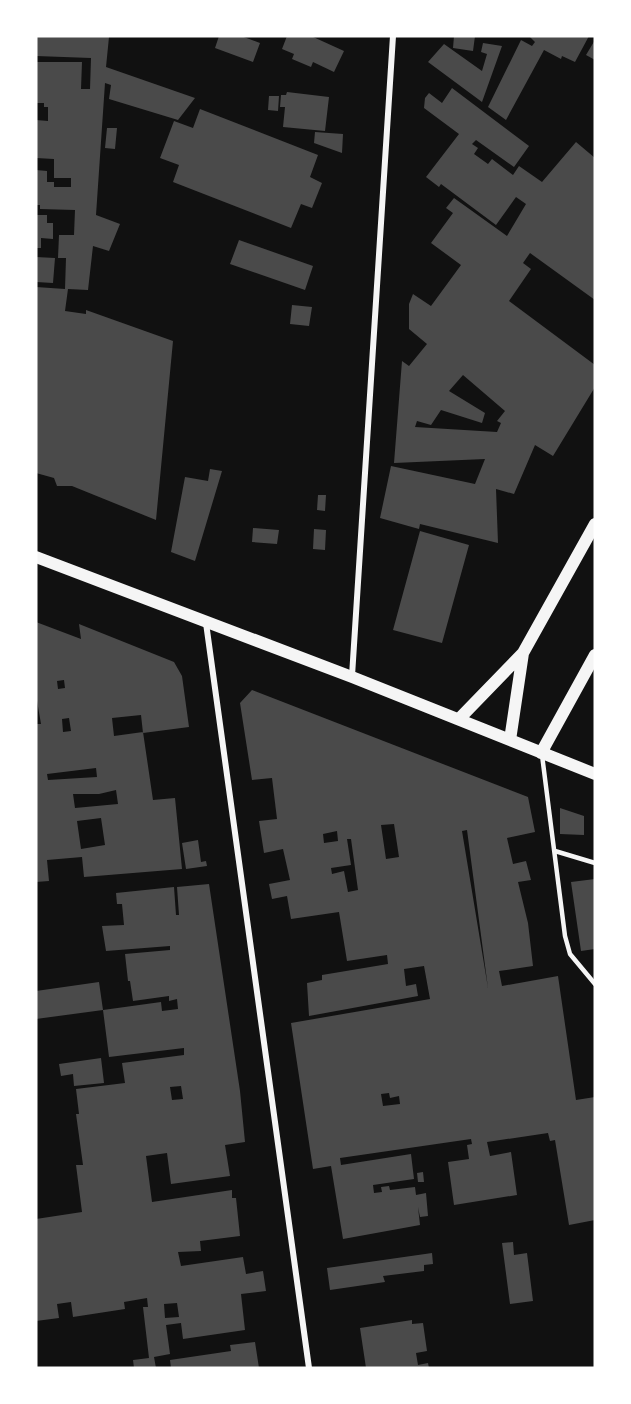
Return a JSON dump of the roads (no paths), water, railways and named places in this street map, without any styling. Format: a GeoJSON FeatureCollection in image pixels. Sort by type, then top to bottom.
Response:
{"type":"FeatureCollection","features":[{"type":"Feature","properties":{"kind":"main road"},"geometry":{"type":"LineString","coordinates":[[459,719],[523,653],[595,524]]}},
{"type":"Feature","properties":{"kind":"main road"},"geometry":{"type":"LineString","coordinates":[[36,557],[352,677],[595,774]]}},
{"type":"Feature","properties":{"kind":"main road"},"geometry":{"type":"LineString","coordinates":[[510,740],[523,653]]}},
{"type":"Feature","properties":{"kind":"main road"},"geometry":{"type":"LineString","coordinates":[[542,753],[595,655]]}},
{"type":"Feature","properties":{"kind":"street"},"geometry":{"type":"LineString","coordinates":[[352,677],[393,36]]}},
{"type":"Feature","properties":{"kind":"street"},"geometry":{"type":"LineString","coordinates":[[206,622],[309,1368]]}},
{"type":"Feature","properties":{"kind":"lane"},"geometry":{"type":"LineString","coordinates":[[542,753],[570,954],[595,984]]}},
{"type":"Feature","properties":{"kind":"lane"},"geometry":{"type":"LineString","coordinates":[[555,851],[595,864]]}}]}
